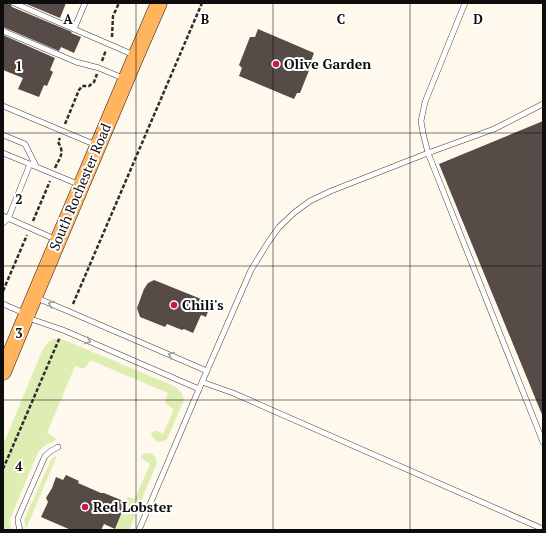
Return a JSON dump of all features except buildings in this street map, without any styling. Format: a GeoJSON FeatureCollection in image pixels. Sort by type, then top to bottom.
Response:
{"type":"FeatureCollection","features":[{"type":"Feature","properties":{"kind":"main road","name":"South Rochester Road"},"geometry":{"type":"LineString","coordinates":[[4,366],[159,3]]}},
{"type":"Feature","properties":{"kind":"lane"},"geometry":{"type":"LineString","coordinates":[[14,3],[136,56]]}},
{"type":"Feature","properties":{"kind":"lane"},"geometry":{"type":"LineString","coordinates":[[74,29],[85,3]]}},
{"type":"Feature","properties":{"kind":"lane"},"geometry":{"type":"LineString","coordinates":[[466,3],[425,102],[421,121],[423,133],[428,152],[543,442]]}},
{"type":"Feature","properties":{"kind":"lane"},"geometry":{"type":"LineString","coordinates":[[3,31],[76,62],[99,68],[126,80]]}},
{"type":"Feature","properties":{"kind":"lane"},"geometry":{"type":"LineString","coordinates":[[139,530],[251,270],[279,227],[310,200],[428,152],[494,129],[543,104]]}},
{"type":"Feature","properties":{"kind":"lane"},"geometry":{"type":"LineString","coordinates":[[3,106],[98,146]]}},
{"type":"Feature","properties":{"kind":"lane"},"geometry":{"type":"LineString","coordinates":[[3,135],[25,144],[36,166]]}},
{"type":"Feature","properties":{"kind":"lane"},"geometry":{"type":"LineString","coordinates":[[3,153],[81,185]]}},
{"type":"Feature","properties":{"kind":"lane"},"geometry":{"type":"LineString","coordinates":[[3,223],[30,164]]}},
{"type":"Feature","properties":{"kind":"lane"},"geometry":{"type":"LineString","coordinates":[[6,217],[58,240]]}},
{"type":"Feature","properties":{"kind":"lane"},"geometry":{"type":"LineString","coordinates":[[34,297],[207,371]]}},
{"type":"Feature","properties":{"kind":"lane"},"geometry":{"type":"LineString","coordinates":[[3,304],[199,389]]}},
{"type":"Feature","properties":{"kind":"lane"},"geometry":{"type":"LineString","coordinates":[[202,382],[241,396],[543,529]]}},
{"type":"Feature","properties":{"kind":"lane"},"geometry":{"type":"LineString","coordinates":[[20,530],[18,518],[45,456],[58,447]]}},
{"type":"Feature","properties":{"kind":"path"},"geometry":{"type":"LineString","coordinates":[[3,292],[62,152],[58,142],[78,90],[82,86],[89,86],[94,82],[112,36],[113,16],[119,3]]}},
{"type":"Feature","properties":{"kind":"path"},"geometry":{"type":"LineString","coordinates":[[74,304],[202,3]]}},
{"type":"Feature","properties":{"kind":"path"},"geometry":{"type":"LineString","coordinates":[[3,469],[61,336]]}},
{"type":"Feature","properties":{"kind":"green space"},"geometry":{"type":"Polygon","coordinates":[[[53,339],[64,340],[174,386],[178,389],[184,400],[167,439],[158,442],[153,438],[151,433],[156,431],[163,434],[174,409],[166,404],[165,401],[168,393],[90,360],[84,368],[75,366],[47,433],[56,439],[54,442],[47,444],[38,452],[10,519],[11,530],[3,530],[3,445],[42,351],[44,347],[53,339]]]}},
{"type":"Feature","properties":{"kind":"green space"},"geometry":{"type":"Polygon","coordinates":[[[146,453],[154,455],[157,463],[129,530],[115,530],[128,497],[135,499],[150,464],[141,458],[142,455],[146,453]]]}},
{"type":"Feature","properties":{"kind":"green space"},"geometry":{"type":"Polygon","coordinates":[[[57,456],[26,529],[24,520],[51,460],[53,457],[57,456]]]}},
{"type":"Feature","properties":{"kind":"place","name":"Olive Garden"},"geometry":{"type":"Point","coordinates":[276,64]}},
{"type":"Feature","properties":{"kind":"place","name":"Chili's"},"geometry":{"type":"Point","coordinates":[174,305]}},
{"type":"Feature","properties":{"kind":"place","name":"Red Lobster"},"geometry":{"type":"Point","coordinates":[85,507]}}]}
